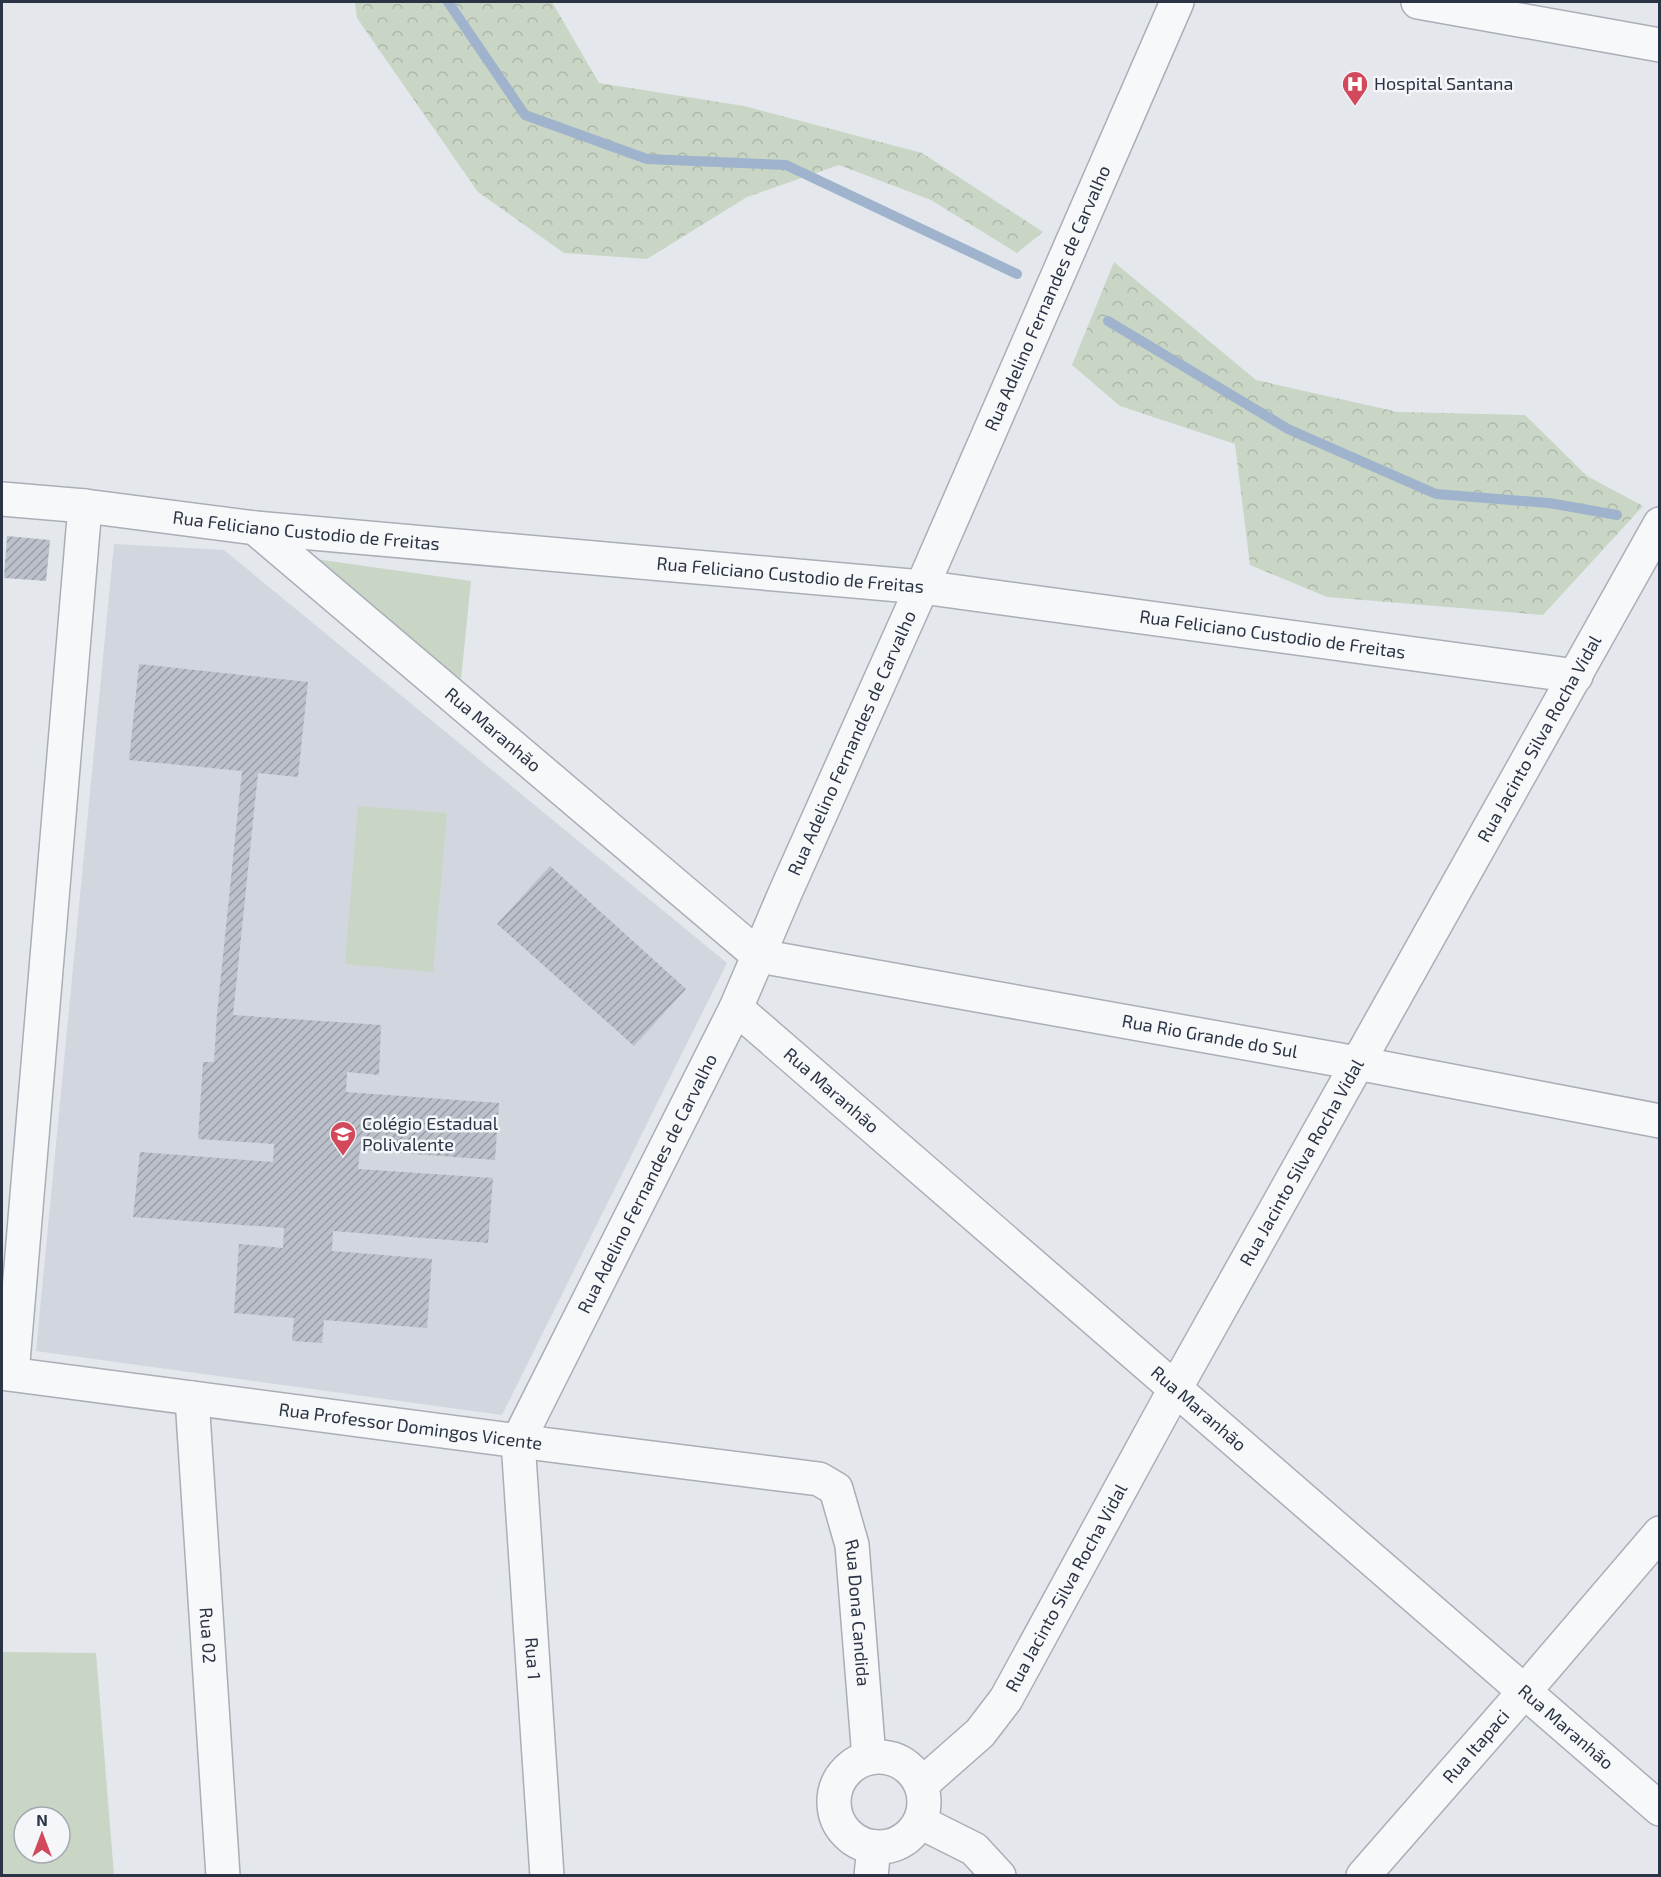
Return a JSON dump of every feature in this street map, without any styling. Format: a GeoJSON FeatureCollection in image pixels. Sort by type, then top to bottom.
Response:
{"type":"FeatureCollection","features":[{"type":"Feature","properties":{"kind":"street","name":"Rua Adelino Fernandes de Carvalho"},"geometry":{"type":"LineString","coordinates":[[518,1441],[736,1008],[1177,2]]}},
{"type":"Feature","properties":{"kind":"street"},"geometry":{"type":"LineString","coordinates":[[1418,2],[1659,45]]}},
{"type":"Feature","properties":{"kind":"street","name":"Rua Feliciano Custodio de Freitas"},"geometry":{"type":"LineString","coordinates":[[2,499],[85,506],[255,528],[922,587],[1576,676]]}},
{"type":"Feature","properties":{"kind":"street"},"geometry":{"type":"LineString","coordinates":[[7,1373],[85,506]]}},
{"type":"Feature","properties":{"kind":"street","name":"Rua Jacinto Silva Rocha Vidal"},"geometry":{"type":"LineString","coordinates":[[921,1785],[980,1733],[1006,1700],[1175,1389],[1659,525]]}},
{"type":"Feature","properties":{"kind":"street","name":"Rua Maranhão"},"geometry":{"type":"LineString","coordinates":[[255,528],[759,956]]}},
{"type":"Feature","properties":{"kind":"street","name":"Rua Rio Grande do Sul"},"geometry":{"type":"LineString","coordinates":[[759,956],[1357,1063],[1659,1121]]}},
{"type":"Feature","properties":{"kind":"street","name":"Rua Maranhão"},"geometry":{"type":"LineString","coordinates":[[736,1008],[1659,1809]]}},
{"type":"Feature","properties":{"kind":"street","name":"Rua Professor Domingos Vicente"},"geometry":{"type":"LineString","coordinates":[[7,1373],[819,1479]]}},
{"type":"Feature","properties":{"kind":"street","name":"Rua 02"},"geometry":{"type":"LineString","coordinates":[[192,1398],[223,1875]]}},
{"type":"Feature","properties":{"kind":"street","name":"Rua 1"},"geometry":{"type":"LineString","coordinates":[[518,1441],[547,1875]]}},
{"type":"Feature","properties":{"kind":"street","name":"Rua Dona Candida"},"geometry":{"type":"LineString","coordinates":[[819,1479],[836,1490],[852,1545],[869,1758]]}},
{"type":"Feature","properties":{"kind":"street","name":"Rua Itapaci"},"geometry":{"type":"LineString","coordinates":[[1363,1875],[1524,1692],[1659,1533]]}},
{"type":"Feature","properties":{"kind":"street"},"geometry":{"type":"LineString","coordinates":[[882,1757],[900,1762],[915,1774],[921,1785],[924,1803],[920,1822],[914,1832],[900,1842],[884,1847],[873,1861],[857,1841],[842,1828],[834,1805],[835,1792],[847,1770],[857,1763],[869,1758],[882,1757]]}},
{"type":"Feature","properties":{"kind":"street"},"geometry":{"type":"LineString","coordinates":[[920,1822],[974,1849],[999,1875]]}},
{"type":"Feature","properties":{"kind":"shaded area","name":"Colégio Estadual Polivalente"},"geometry":{"type":"Polygon","coordinates":[[[114,544],[224,550],[727,963],[502,1415],[36,1351],[114,544]]]}},
{"type":"Feature","properties":{"kind":"green space"},"geometry":{"type":"Polygon","coordinates":[[[355,2],[552,2],[599,83],[744,106],[922,153],[1043,232],[1017,253],[931,200],[839,165],[747,197],[647,259],[564,253],[478,192],[357,18],[355,2]]]}},
{"type":"Feature","properties":{"kind":"green space"},"geometry":{"type":"Polygon","coordinates":[[[1114,262],[1256,380],[1398,412],[1525,415],[1587,476],[1643,506],[1543,615],[1327,597],[1250,565],[1235,444],[1120,406],[1072,365],[1114,262]]]}},
{"type":"Feature","properties":{"kind":"green space"},"geometry":{"type":"Polygon","coordinates":[[[308,558],[471,581],[460,689],[308,558]]]}},
{"type":"Feature","properties":{"kind":"green space"},"geometry":{"type":"Polygon","coordinates":[[[358,806],[447,813],[433,972],[345,964],[358,806]]]}},
{"type":"Feature","properties":{"kind":"green space"},"geometry":{"type":"Polygon","coordinates":[[[2,1652],[96,1653],[114,1875],[2,1875],[2,1652]]]}},
{"type":"Feature","properties":{"kind":"building"},"geometry":{"type":"Polygon","coordinates":[[[7,536],[50,540],[46,581],[4,578],[7,536]]]}},
{"type":"Feature","properties":{"kind":"building"},"geometry":{"type":"Polygon","coordinates":[[[139,664],[308,682],[298,777],[258,773],[233,1015],[381,1025],[379,1075],[347,1072],[346,1092],[499,1103],[495,1160],[360,1150],[358,1169],[493,1178],[488,1243],[333,1231],[332,1251],[432,1259],[427,1328],[324,1320],[322,1343],[292,1341],[294,1318],[234,1313],[239,1244],[283,1248],[284,1228],[133,1217],[140,1152],[273,1162],[274,1144],[198,1139],[203,1062],[214,1062],[242,771],[129,760],[139,664]]]}},
{"type":"Feature","properties":{"kind":"building"},"geometry":{"type":"Polygon","coordinates":[[[550,866],[686,989],[634,1046],[497,924],[550,866]]]}},
{"type":"Feature","properties":{"kind":"waterway"},"geometry":{"type":"LineString","coordinates":[[448,2],[525,115],[647,159],[786,165],[1017,274]]}},
{"type":"Feature","properties":{"kind":"waterway"},"geometry":{"type":"LineString","coordinates":[[1108,321],[1288,429],[1436,494],[1549,503],[1617,515]]}},
{"type":"Feature","properties":{"kind":"place","name":"Hospital Santana"},"geometry":{"type":"Point","coordinates":[1355,107]}},
{"type":"Feature","properties":{"kind":"place","name":"Colégio Estadual Polivalente"},"geometry":{"type":"Point","coordinates":[343,1157]}}]}
